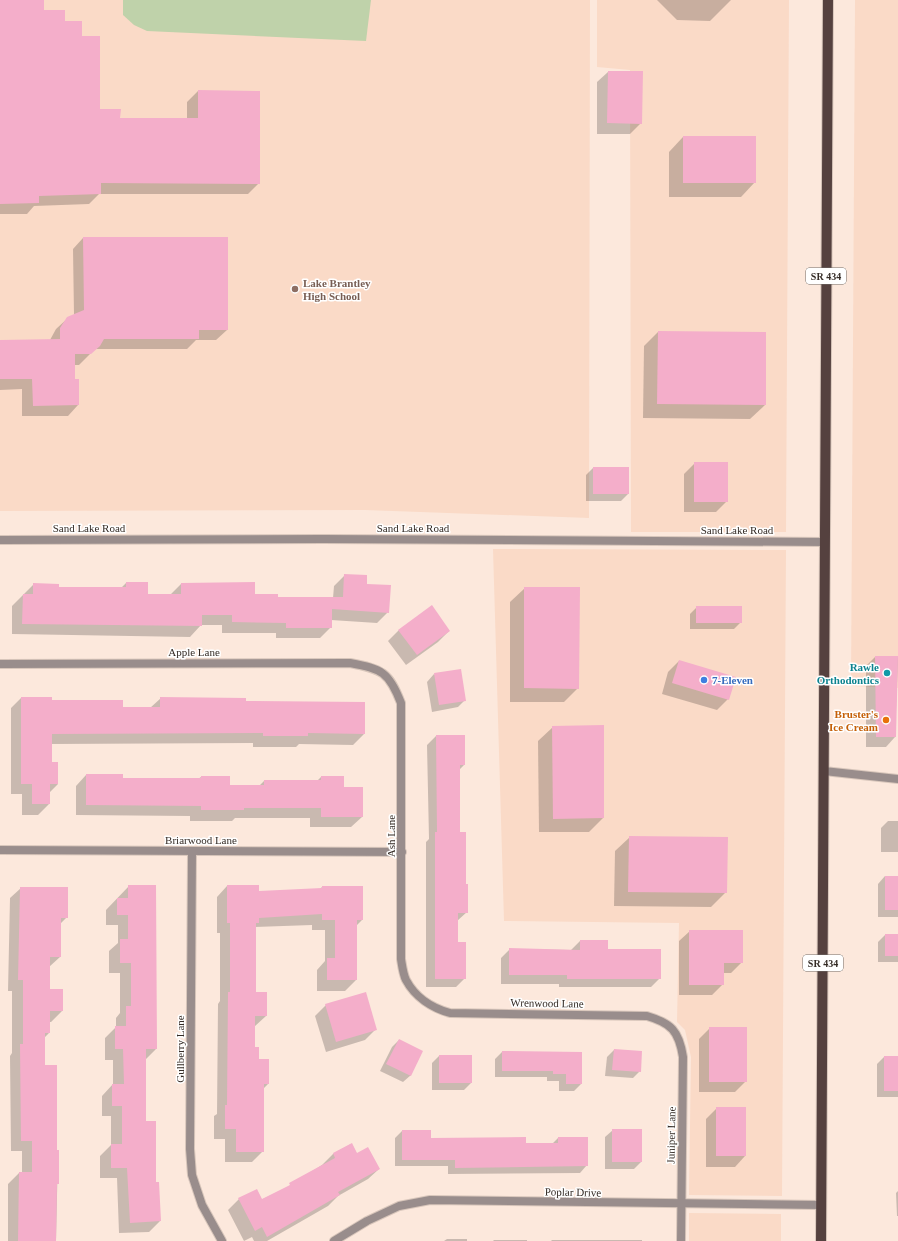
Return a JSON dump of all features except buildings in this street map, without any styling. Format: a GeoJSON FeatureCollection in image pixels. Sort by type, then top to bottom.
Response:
{"type":"FeatureCollection","features":[{"type":"Feature","properties":{"kind":"main road","name":"SR 434"},"geometry":{"type":"LineString","coordinates":[[821,1241],[828,0]]}},
{"type":"Feature","properties":{"kind":"street","name":"Sand Lake Road"},"geometry":{"type":"LineString","coordinates":[[0,540],[331,539],[825,542]]}},
{"type":"Feature","properties":{"kind":"street","name":"Apple Lane"},"geometry":{"type":"LineString","coordinates":[[0,664],[350,663],[369,666],[386,674]]}},
{"type":"Feature","properties":{"kind":"street","name":"Ash Lane"},"geometry":{"type":"LineString","coordinates":[[386,674],[394,685],[401,703],[401,959],[406,980],[419,997]]}},
{"type":"Feature","properties":{"kind":"street"},"geometry":{"type":"LineString","coordinates":[[824,771],[898,779]]}},
{"type":"Feature","properties":{"kind":"street","name":"Briarwood Lane"},"geometry":{"type":"LineString","coordinates":[[0,850],[402,852]]}},
{"type":"Feature","properties":{"kind":"street","name":"Gullberry Lane"},"geometry":{"type":"LineString","coordinates":[[192,851],[190,1141],[192,1175],[202,1205],[222,1241]]}},
{"type":"Feature","properties":{"kind":"street","name":"Wrenwood Lane"},"geometry":{"type":"LineString","coordinates":[[419,997],[437,1009],[450,1012],[647,1016],[663,1021],[674,1031]]}},
{"type":"Feature","properties":{"kind":"street","name":"Juniper Lane"},"geometry":{"type":"LineString","coordinates":[[674,1031],[681,1041],[683,1057],[681,1241]]}},
{"type":"Feature","properties":{"kind":"street","name":"Poplar Drive"},"geometry":{"type":"LineString","coordinates":[[334,1241],[367,1221],[400,1206],[430,1200],[821,1205]]}},
{"type":"Feature","properties":{"kind":"shaded area","name":"Lake Brantley High School"},"geometry":{"type":"Polygon","coordinates":[[[0,0],[590,0],[589,518],[365,510],[0,511],[0,0]]]}},
{"type":"Feature","properties":{"kind":"shaded area"},"geometry":{"type":"Polygon","coordinates":[[[597,0],[789,0],[786,532],[631,532],[630,70],[597,67],[597,0]]]}},
{"type":"Feature","properties":{"kind":"shaded area"},"geometry":{"type":"Polygon","coordinates":[[[855,0],[898,0],[898,688],[851,686],[855,0]]]}},
{"type":"Feature","properties":{"kind":"shaded area"},"geometry":{"type":"Polygon","coordinates":[[[493,549],[786,550],[782,1196],[689,1195],[691,1057],[685,1030],[677,1022],[679,923],[504,921],[493,549]]]}},
{"type":"Feature","properties":{"kind":"shaded area"},"geometry":{"type":"Polygon","coordinates":[[[689,1213],[781,1214],[781,1241],[689,1241],[689,1213]]]}},
{"type":"Feature","properties":{"kind":"green space"},"geometry":{"type":"Polygon","coordinates":[[[123,0],[371,0],[366,41],[147,31],[134,25],[123,15],[123,0]]]}},
{"type":"Feature","properties":{"kind":"place","name":"Lake Brantley High School"},"geometry":{"type":"Point","coordinates":[295,289]}},
{"type":"Feature","properties":{"kind":"place","name":"Rawle Orthodontics"},"geometry":{"type":"Point","coordinates":[887,673]}},
{"type":"Feature","properties":{"kind":"place","name":"7-Eleven"},"geometry":{"type":"Point","coordinates":[704,680]}},
{"type":"Feature","properties":{"kind":"place","name":"Bruster's Ice Cream"},"geometry":{"type":"Point","coordinates":[886,720]}}]}
